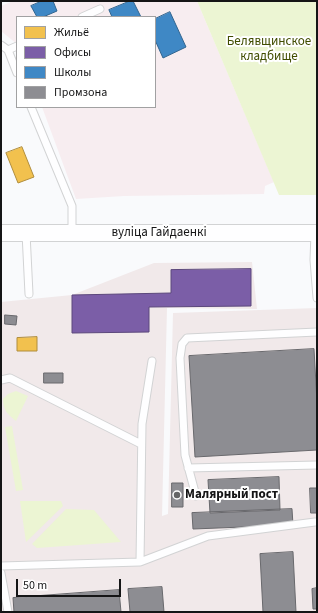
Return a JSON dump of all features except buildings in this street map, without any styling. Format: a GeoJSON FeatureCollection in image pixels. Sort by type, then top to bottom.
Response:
{"type":"FeatureCollection","features":[{"type":"Feature","properties":{"kind":"street","name":"вуліца Гайдаенкі"},"geometry":{"type":"LineString","coordinates":[[1,234],[316,233]]}},
{"type":"Feature","properties":{"kind":"lane"},"geometry":{"type":"LineString","coordinates":[[84,16],[100,9]]}},
{"type":"Feature","properties":{"kind":"lane"},"geometry":{"type":"LineString","coordinates":[[1,46],[8,50],[16,70]]}},
{"type":"Feature","properties":{"kind":"lane"},"geometry":{"type":"LineString","coordinates":[[8,50],[16,46]]}},
{"type":"Feature","properties":{"kind":"lane"},"geometry":{"type":"LineString","coordinates":[[31,108],[72,206],[72,233]]}},
{"type":"Feature","properties":{"kind":"lane"},"geometry":{"type":"LineString","coordinates":[[26,233],[29,294]]}},
{"type":"Feature","properties":{"kind":"lane"},"geometry":{"type":"LineString","coordinates":[[316,233],[314,260],[317,298]]}},
{"type":"Feature","properties":{"kind":"lane"},"geometry":{"type":"LineString","coordinates":[[196,496],[185,455],[180,358],[182,344],[187,338],[317,332]]}},
{"type":"Feature","properties":{"kind":"lane"},"geometry":{"type":"LineString","coordinates":[[140,562],[142,424],[152,361]]}},
{"type":"Feature","properties":{"kind":"lane"},"geometry":{"type":"LineString","coordinates":[[1,380],[10,378],[141,444]]}},
{"type":"Feature","properties":{"kind":"lane"},"geometry":{"type":"LineString","coordinates":[[188,468],[317,465]]}},
{"type":"Feature","properties":{"kind":"lane"},"geometry":{"type":"LineString","coordinates":[[1,566],[140,562],[208,536],[315,522]]}},
{"type":"Feature","properties":{"kind":"lane"},"geometry":{"type":"LineString","coordinates":[[1,573],[8,612]]}},
{"type":"Feature","properties":{"kind":"shaded area"},"geometry":{"type":"Polygon","coordinates":[[[13,1],[197,1],[274,182],[265,186],[264,194],[124,196],[76,199],[42,108],[156,108],[156,16],[16,16],[16,43],[1,31],[1,6],[13,1]]]}},
{"type":"Feature","properties":{"kind":"shaded area"},"geometry":{"type":"Polygon","coordinates":[[[252,262],[257,309],[167,308],[162,516],[168,514],[173,313],[317,308],[317,612],[1,612],[1,302],[72,295],[154,263],[252,262]]]}},
{"type":"Feature","properties":{"kind":"green space","name":"Белявщинское кладбище"},"geometry":{"type":"Polygon","coordinates":[[[197,1],[317,1],[317,195],[279,195],[197,1]]]}},
{"type":"Feature","properties":{"kind":"green space"},"geometry":{"type":"Polygon","coordinates":[[[16,391],[28,396],[16,421],[6,412],[3,399],[8,394],[16,391]]]}},
{"type":"Feature","properties":{"kind":"green space"},"geometry":{"type":"Polygon","coordinates":[[[12,426],[23,490],[16,491],[5,427],[12,426]]]}},
{"type":"Feature","properties":{"kind":"green space"},"geometry":{"type":"Polygon","coordinates":[[[20,501],[61,501],[63,506],[26,542],[20,501]]]}},
{"type":"Feature","properties":{"kind":"green space"},"geometry":{"type":"Polygon","coordinates":[[[66,509],[94,510],[121,542],[37,548],[32,544],[66,509]]]}},
{"type":"Feature","properties":{"kind":"place","name":"Малярный пост"},"geometry":{"type":"Point","coordinates":[177,495]}}]}
